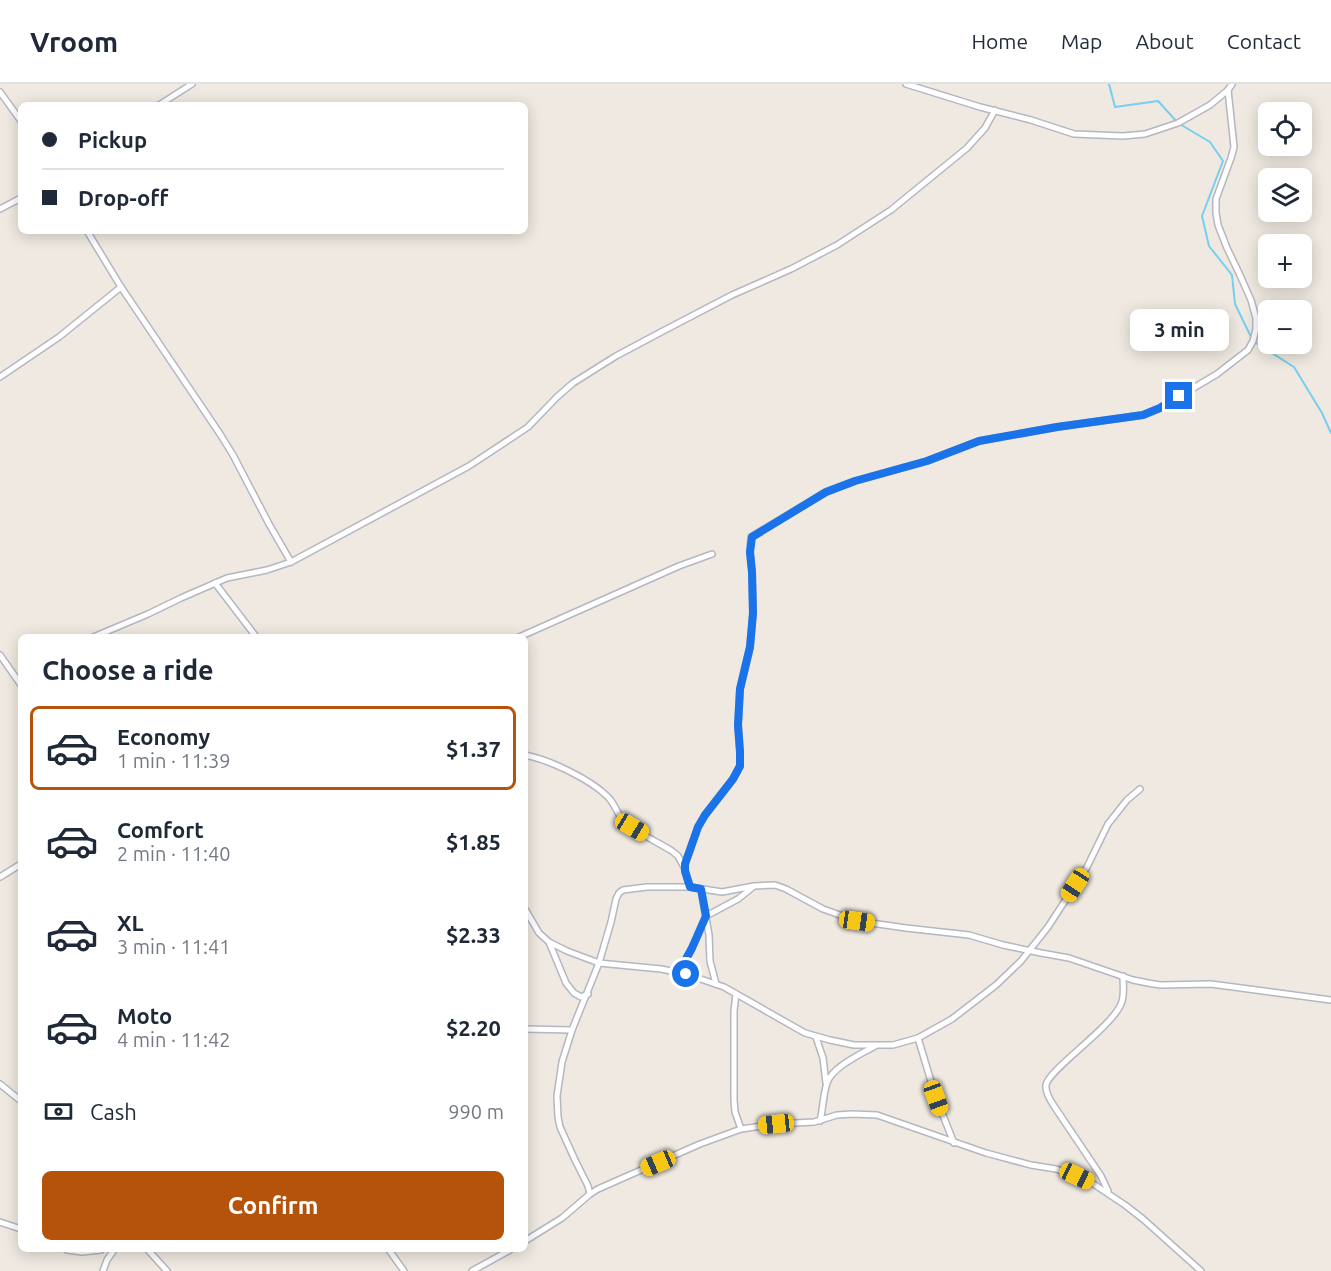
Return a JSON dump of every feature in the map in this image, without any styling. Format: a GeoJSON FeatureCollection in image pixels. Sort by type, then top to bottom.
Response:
{"type":"FeatureCollection","features":[{"type":"Feature","properties":{"kind":"street"},"geometry":{"type":"LineString","coordinates":[[164,102],[192,84]]}},
{"type":"Feature","properties":{"kind":"street"},"geometry":{"type":"LineString","coordinates":[[906,84],[1074,134],[1123,136],[1145,134],[1178,123],[1210,105],[1232,84]]}},
{"type":"Feature","properties":{"kind":"street"},"geometry":{"type":"LineString","coordinates":[[685,871],[685,864],[698,827],[740,766],[738,725],[740,689],[750,647],[753,613],[750,552],[752,537],[826,492],[855,481],[927,461],[979,441],[1143,415],[1160,408],[1217,374],[1248,350],[1256,329],[1256,318],[1251,300],[1218,225],[1216,213],[1216,199],[1234,147],[1228,90]]}},
{"type":"Feature","properties":{"kind":"street"},"geometry":{"type":"LineString","coordinates":[[0,92],[18,117]]}},
{"type":"Feature","properties":{"kind":"street"},"geometry":{"type":"LineString","coordinates":[[101,634],[227,578],[267,570],[291,562],[469,466],[528,428],[556,397],[573,383],[616,356],[722,300],[791,269],[837,245],[891,210],[967,148],[985,128],[995,110]]}},
{"type":"Feature","properties":{"kind":"street"},"geometry":{"type":"LineString","coordinates":[[0,209],[18,200]]}},
{"type":"Feature","properties":{"kind":"street"},"geometry":{"type":"LineString","coordinates":[[89,234],[121,287],[220,434],[291,562]]}},
{"type":"Feature","properties":{"kind":"street"},"geometry":{"type":"LineString","coordinates":[[0,377],[59,337],[121,287]]}},
{"type":"Feature","properties":{"kind":"street"},"geometry":{"type":"LineString","coordinates":[[526,634],[712,554]]}},
{"type":"Feature","properties":{"kind":"street"},"geometry":{"type":"LineString","coordinates":[[215,583],[253,634]]}},
{"type":"Feature","properties":{"kind":"street"},"geometry":{"type":"LineString","coordinates":[[0,655],[18,678]]}},
{"type":"Feature","properties":{"kind":"street"},"geometry":{"type":"LineString","coordinates":[[528,756],[545,760],[579,777],[607,796],[625,822],[672,850],[678,856],[690,887]]}},
{"type":"Feature","properties":{"kind":"street"},"geometry":{"type":"LineString","coordinates":[[528,914],[539,933],[549,942],[599,963],[679,972],[716,984],[750,1001],[794,1028],[816,1037],[843,1044],[893,1045],[918,1038],[966,1009],[996,985],[1030,951],[1087,867],[1108,824],[1127,800],[1140,789]]}},
{"type":"Feature","properties":{"kind":"street"},"geometry":{"type":"LineString","coordinates":[[0,877],[18,866]]}},
{"type":"Feature","properties":{"kind":"street"},"geometry":{"type":"LineString","coordinates":[[590,1194],[560,1127],[556,1096],[562,1062],[572,1030],[599,963],[616,899],[621,891],[647,887],[690,887],[722,892],[775,885],[823,909],[857,921],[963,934],[1083,962],[1141,982],[1160,985],[1211,984],[1331,1000]]}},
{"type":"Feature","properties":{"kind":"street"},"geometry":{"type":"LineString","coordinates":[[679,972],[706,916],[738,899],[754,886]]}},
{"type":"Feature","properties":{"kind":"street"},"geometry":{"type":"LineString","coordinates":[[701,889],[709,935],[710,961],[716,984]]}},
{"type":"Feature","properties":{"kind":"street"},"geometry":{"type":"LineString","coordinates":[[549,942],[570,989],[581,997],[588,994]]}},
{"type":"Feature","properties":{"kind":"street"},"geometry":{"type":"LineString","coordinates":[[1108,1193],[1101,1176],[1054,1107],[1047,1094],[1046,1083],[1101,1030],[1121,1006],[1124,976]]}},
{"type":"Feature","properties":{"kind":"street"},"geometry":{"type":"LineString","coordinates":[[736,994],[734,1100],[735,1112],[741,1129]]}},
{"type":"Feature","properties":{"kind":"street"},"geometry":{"type":"LineString","coordinates":[[528,1029],[572,1030]]}},
{"type":"Feature","properties":{"kind":"street"},"geometry":{"type":"LineString","coordinates":[[816,1037],[823,1058],[826,1084],[820,1121]]}},
{"type":"Feature","properties":{"kind":"street"},"geometry":{"type":"LineString","coordinates":[[918,1038],[936,1098],[954,1143]]}},
{"type":"Feature","properties":{"kind":"street"},"geometry":{"type":"LineString","coordinates":[[826,1084],[830,1076],[845,1064],[875,1046]]}},
{"type":"Feature","properties":{"kind":"street"},"geometry":{"type":"LineString","coordinates":[[0,1084],[18,1099]]}},
{"type":"Feature","properties":{"kind":"street"},"geometry":{"type":"LineString","coordinates":[[528,1239],[562,1218],[590,1194],[607,1185],[699,1144],[741,1129],[820,1121],[844,1114],[877,1115],[954,1143],[1010,1160],[1066,1172],[1092,1183],[1143,1219],[1202,1271]]}},
{"type":"Feature","properties":{"kind":"street"},"geometry":{"type":"LineString","coordinates":[[0,1222],[18,1228]]}},
{"type":"Feature","properties":{"kind":"street"},"geometry":{"type":"LineString","coordinates":[[104,1271],[107,1260],[113,1252]]}},
{"type":"Feature","properties":{"kind":"street"},"geometry":{"type":"LineString","coordinates":[[150,1252],[167,1271]]}},
{"type":"Feature","properties":{"kind":"street"},"geometry":{"type":"LineString","coordinates":[[391,1252],[404,1271]]}},
{"type":"Feature","properties":{"kind":"street"},"geometry":{"type":"LineString","coordinates":[[472,1271],[506,1252]]}},
{"type":"Feature","properties":{"kind":"waterway"},"geometry":{"type":"LineString","coordinates":[[1109,84],[1115,107],[1158,101],[1178,123],[1210,142],[1223,161],[1202,216],[1209,246],[1232,275],[1235,304],[1253,341],[1294,367],[1322,413],[1331,433]]}},
{"type":"Feature","properties":{"kind":"route"},"geometry":{"type":"LineString","coordinates":[[686,974],[679,972],[706,916],[701,889],[690,887],[685,864],[698,827],[740,766],[738,725],[740,689],[750,647],[753,613],[750,552],[752,537],[818,496],[855,481],[927,461],[979,441],[1143,415],[1179,396]]}}]}
